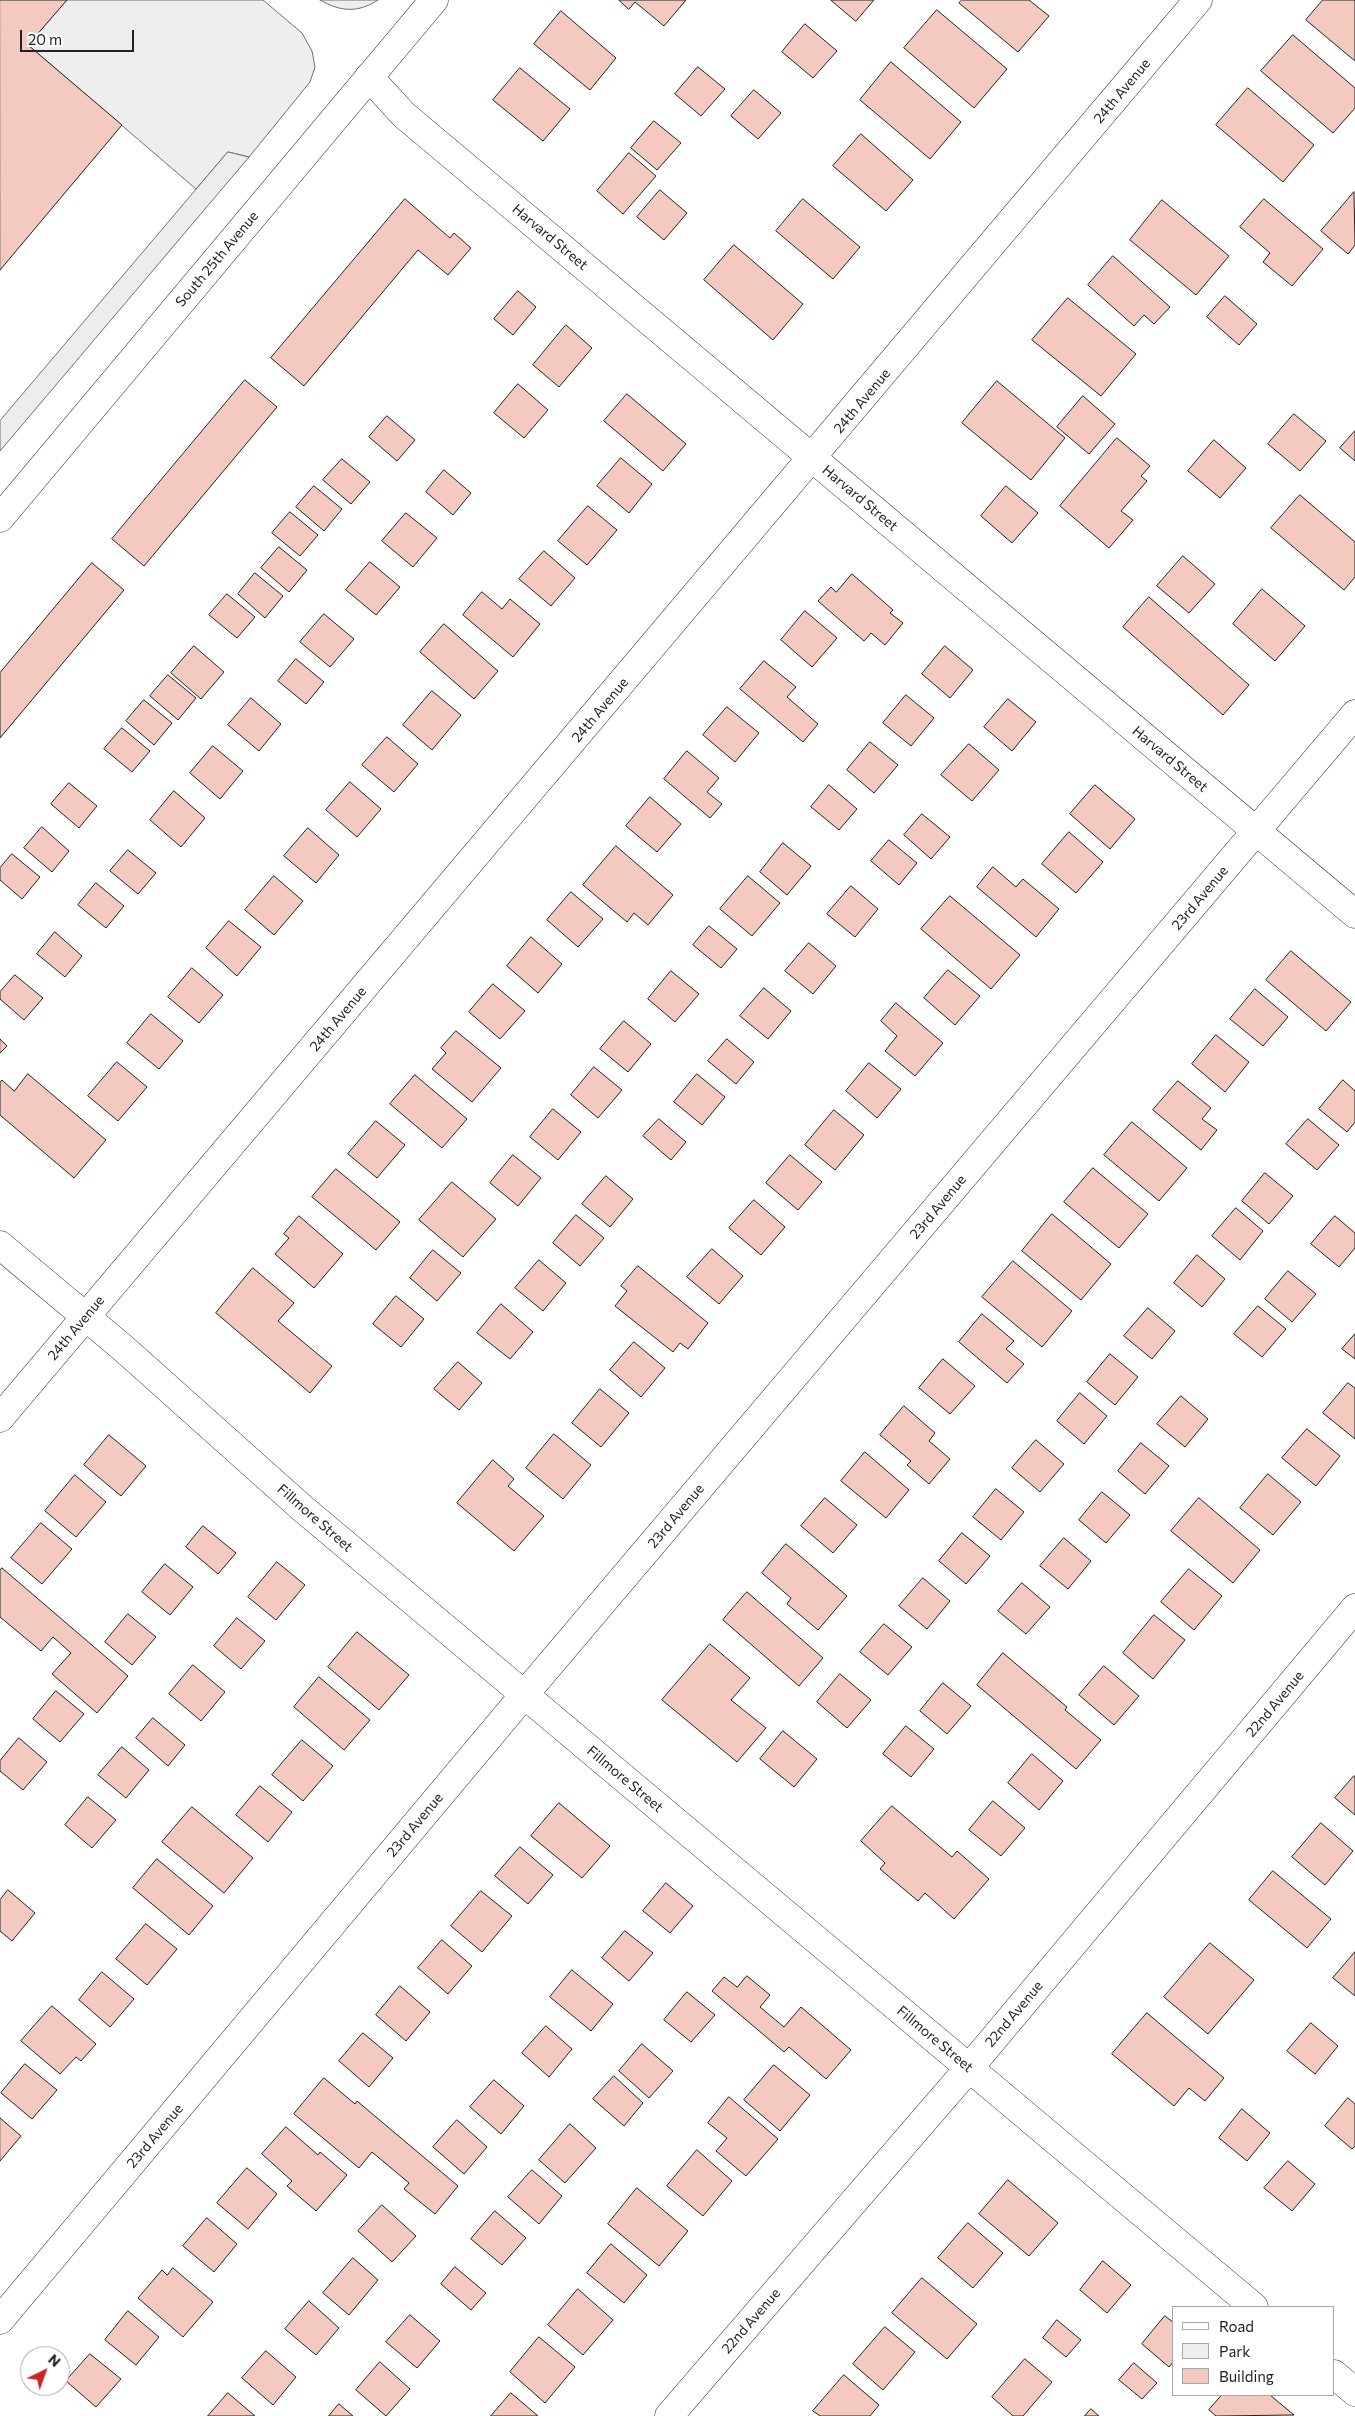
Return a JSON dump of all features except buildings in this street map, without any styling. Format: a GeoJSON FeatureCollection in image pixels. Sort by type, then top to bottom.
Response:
{"type":"FeatureCollection","features":[{"type":"Feature","properties":{"kind":"street","name":"South 25th Avenue"},"geometry":{"type":"LineString","coordinates":[[0,518],[434,0]]}},
{"type":"Feature","properties":{"kind":"street","name":"24th Avenue"},"geometry":{"type":"LineString","coordinates":[[0,1418],[813,459],[1198,0]]}},
{"type":"Feature","properties":{"kind":"street","name":"Harvard Street"},"geometry":{"type":"LineString","coordinates":[[369,77],[404,115],[1355,914]]}},
{"type":"Feature","properties":{"kind":"street","name":"23rd Avenue"},"geometry":{"type":"LineString","coordinates":[[0,2320],[524,1695],[1355,714]]}},
{"type":"Feature","properties":{"kind":"street","name":"Fillmore Street"},"geometry":{"type":"LineString","coordinates":[[0,1245],[124,1348],[302,1508],[1253,2306]]}},
{"type":"Feature","properties":{"kind":"street","name":"22nd Avenue"},"geometry":{"type":"LineString","coordinates":[[669,2416],[968,2068],[1355,1608]]}},
{"type":"Feature","properties":{"kind":"street"},"geometry":{"type":"LineString","coordinates":[[1335,2375],[1355,2392]]}},
{"type":"Feature","properties":{"kind":"green space"},"geometry":{"type":"Polygon","coordinates":[[[67,0],[263,0],[302,33],[312,51],[315,67],[310,82],[249,157],[228,152],[196,189],[28,45],[67,0]]]}},
{"type":"Feature","properties":{"kind":"green space"},"geometry":{"type":"Polygon","coordinates":[[[320,0],[378,0],[356,9],[342,9],[320,0]]]}},
{"type":"Feature","properties":{"kind":"shaded area"},"geometry":{"type":"Polygon","coordinates":[[[228,152],[249,157],[0,451],[0,421],[228,152]]]}}]}
